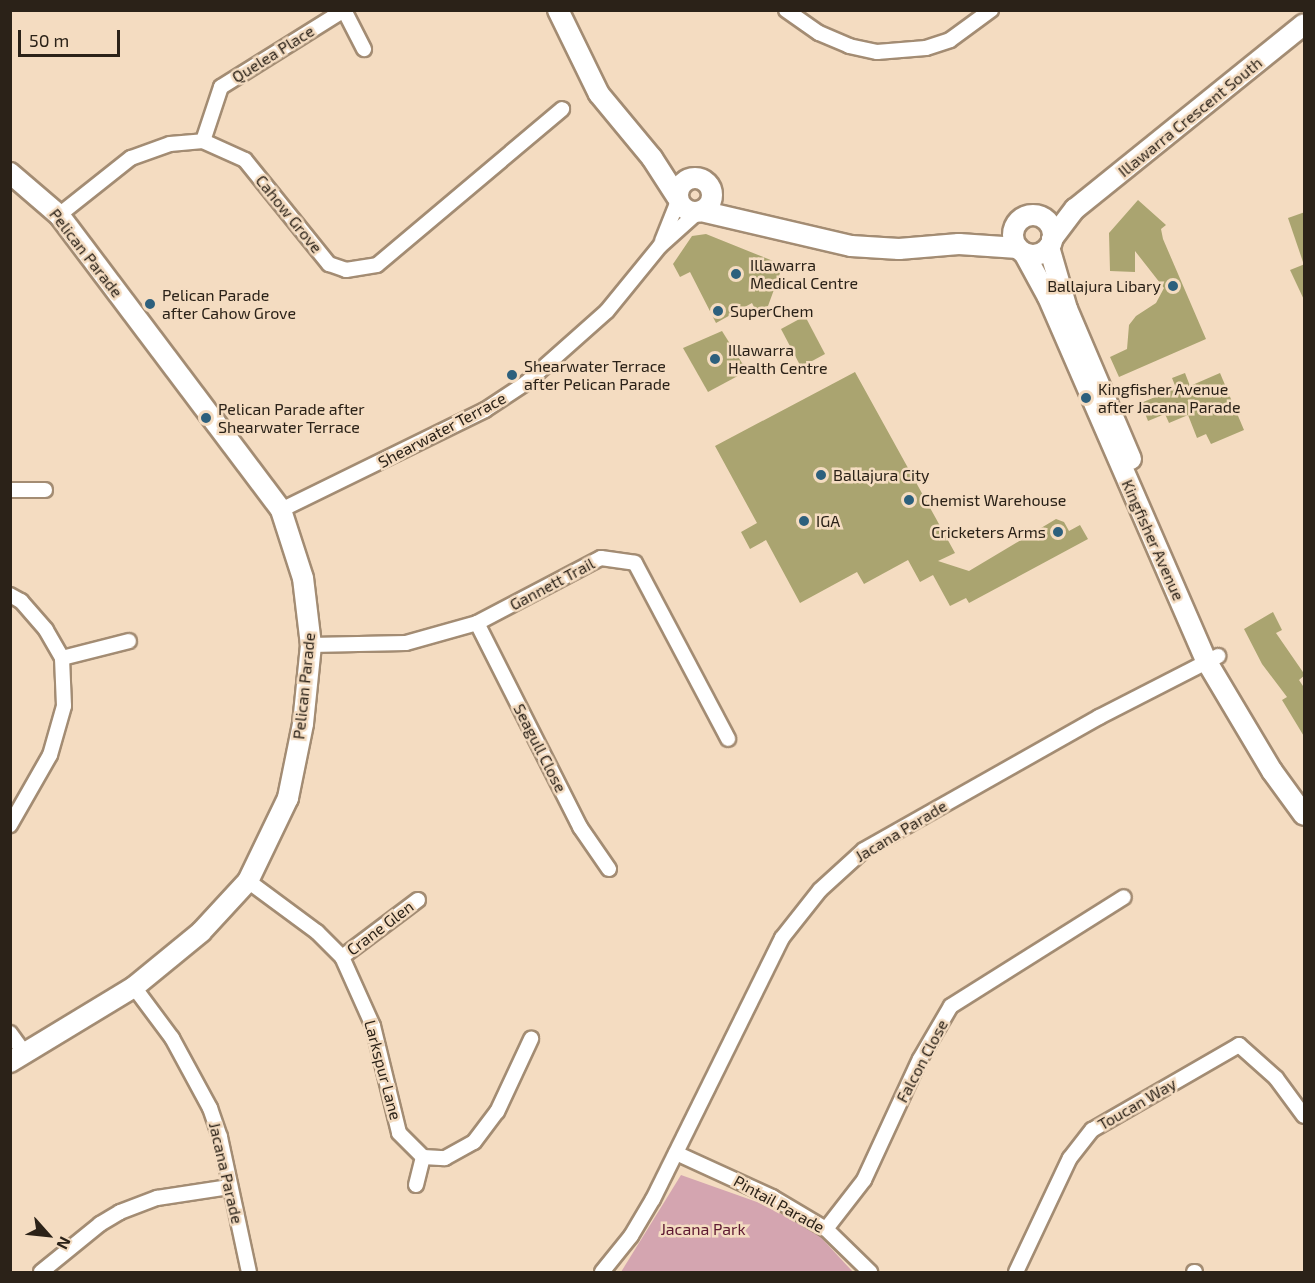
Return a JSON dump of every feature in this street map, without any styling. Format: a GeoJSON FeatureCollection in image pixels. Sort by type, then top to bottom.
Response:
{"type":"FeatureCollection","features":[{"type":"Feature","properties":{"kind":"street"},"geometry":{"type":"LineString","coordinates":[[344,10],[364,49]]}},
{"type":"Feature","properties":{"kind":"street","name":"Quelea Place"},"geometry":{"type":"LineString","coordinates":[[203,141],[221,87],[344,10]]}},
{"type":"Feature","properties":{"kind":"street"},"geometry":{"type":"LineString","coordinates":[[558,10],[599,94],[652,158],[683,208],[704,206],[751,222],[834,243],[872,249],[959,244],[1021,251],[1035,255],[1051,243],[1044,219],[1028,216],[1015,228],[968,237],[959,244]]}},
{"type":"Feature","properties":{"kind":"street"},"geometry":{"type":"LineString","coordinates":[[786,10],[819,33],[849,46],[877,52],[926,48],[950,40],[991,10]]}},
{"type":"Feature","properties":{"kind":"street","name":"Illawarra Crescent South"},"geometry":{"type":"LineString","coordinates":[[1051,243],[1075,209],[1305,24]]}},
{"type":"Feature","properties":{"kind":"street","name":"Cahow Grove"},"geometry":{"type":"LineString","coordinates":[[59,215],[131,158],[170,144],[203,141],[245,160],[329,264],[346,270],[377,265],[562,109]]}},
{"type":"Feature","properties":{"kind":"street"},"geometry":{"type":"LineString","coordinates":[[652,158],[688,178],[703,179],[704,206]]}},
{"type":"Feature","properties":{"kind":"street","name":"Pelican Parade"},"geometry":{"type":"LineString","coordinates":[[10,173],[59,215],[281,510],[303,578],[312,645],[303,724],[288,798],[248,880],[201,932],[134,987],[17,1057]]}},
{"type":"Feature","properties":{"kind":"street"},"geometry":{"type":"LineString","coordinates":[[678,199],[678,190],[688,178]]}},
{"type":"Feature","properties":{"kind":"street","name":"Shearwater Terrace"},"geometry":{"type":"LineString","coordinates":[[660,246],[678,199]]}},
{"type":"Feature","properties":{"kind":"street","name":"Shearwater Terrace"},"geometry":{"type":"LineString","coordinates":[[281,510],[485,410],[526,383],[607,311],[660,246],[704,206]]}},
{"type":"Feature","properties":{"kind":"street","name":"Illawarra Crescent South"},"geometry":{"type":"LineString","coordinates":[[1044,219],[1075,209]]}},
{"type":"Feature","properties":{"kind":"street"},"geometry":{"type":"LineString","coordinates":[[1015,228],[1021,251]]}},
{"type":"Feature","properties":{"kind":"street","name":"Kingfisher Avenue"},"geometry":{"type":"LineString","coordinates":[[1051,243],[1056,282],[1213,659],[1305,797]]}},
{"type":"Feature","properties":{"kind":"street","name":"Kingfisher Avenue"},"geometry":{"type":"LineString","coordinates":[[1021,251],[1048,297],[1213,659],[1272,771],[1305,815]]}},
{"type":"Feature","properties":{"kind":"street"},"geometry":{"type":"LineString","coordinates":[[10,490],[45,490]]}},
{"type":"Feature","properties":{"kind":"street","name":"Gannett Trail"},"geometry":{"type":"LineString","coordinates":[[312,645],[406,643],[477,623],[601,558],[635,563],[728,739]]}},
{"type":"Feature","properties":{"kind":"street"},"geometry":{"type":"LineString","coordinates":[[10,595],[21,601],[46,630],[62,658],[64,706],[50,755],[10,825]]}},
{"type":"Feature","properties":{"kind":"street","name":"Seagull Close"},"geometry":{"type":"LineString","coordinates":[[477,623],[580,827],[609,869]]}},
{"type":"Feature","properties":{"kind":"street"},"geometry":{"type":"LineString","coordinates":[[62,658],[129,641]]}},
{"type":"Feature","properties":{"kind":"street","name":"Jacana Parade"},"geometry":{"type":"LineString","coordinates":[[602,1272],[631,1236],[676,1153],[783,938],[841,869],[874,844],[1099,717],[1213,659]]}},
{"type":"Feature","properties":{"kind":"street","name":"Larkspur Lane"},"geometry":{"type":"LineString","coordinates":[[248,880],[317,932],[342,957],[373,1026],[399,1133],[423,1157]]}},
{"type":"Feature","properties":{"kind":"street","name":"Falcon Close"},"geometry":{"type":"LineString","coordinates":[[826,1229],[864,1180],[920,1059],[951,1006],[1124,897]]}},
{"type":"Feature","properties":{"kind":"street","name":"Crane Glen"},"geometry":{"type":"LineString","coordinates":[[342,957],[418,900]]}},
{"type":"Feature","properties":{"kind":"street","name":"Jacana Parade"},"geometry":{"type":"LineString","coordinates":[[134,987],[194,1074],[220,1137],[249,1272]]}},
{"type":"Feature","properties":{"kind":"street"},"geometry":{"type":"LineString","coordinates":[[10,1033],[17,1057]]}},
{"type":"Feature","properties":{"kind":"street"},"geometry":{"type":"LineString","coordinates":[[416,1185],[423,1157],[445,1158],[474,1142],[497,1112],[531,1039]]}},
{"type":"Feature","properties":{"kind":"street","name":"Toucan Way"},"geometry":{"type":"LineString","coordinates":[[1024,1270],[1070,1158],[1092,1130],[1239,1045],[1276,1078],[1305,1116]]}},
{"type":"Feature","properties":{"kind":"street","name":"Pintail Parade"},"geometry":{"type":"LineString","coordinates":[[676,1153],[772,1197],[826,1229],[870,1272]]}},
{"type":"Feature","properties":{"kind":"street"},"geometry":{"type":"LineString","coordinates":[[41,1272],[100,1224],[120,1212],[157,1198],[230,1187]]}},
{"type":"Feature","properties":{"kind":"green space","name":"Jacana Park"},"geometry":{"type":"Polygon","coordinates":[[[681,1175],[757,1202],[814,1230],[853,1272],[621,1272],[681,1175]]]}},
{"type":"Feature","properties":{"kind":"building","name":"Ballajura Libary"},"geometry":{"type":"Polygon","coordinates":[[[1138,200],[1166,225],[1161,229],[1163,239],[1206,339],[1119,377],[1110,357],[1127,349],[1129,325],[1136,316],[1156,303],[1164,288],[1135,251],[1135,272],[1110,271],[1109,233],[1138,200]]]}},
{"type":"Feature","properties":{"kind":"building"},"geometry":{"type":"Polygon","coordinates":[[[1305,212],[1305,262],[1303,262],[1288,218],[1305,212]]]}},
{"type":"Feature","properties":{"kind":"building","name":"Illawarra Medical Centre"},"geometry":{"type":"Polygon","coordinates":[[[706,234],[783,265],[768,306],[756,311],[752,303],[716,323],[690,272],[680,277],[673,264],[692,236],[706,234]]]}},
{"type":"Feature","properties":{"kind":"building"},"geometry":{"type":"Polygon","coordinates":[[[1305,264],[1305,302],[1290,270],[1305,264]]]}},
{"type":"Feature","properties":{"kind":"building"},"geometry":{"type":"Polygon","coordinates":[[[805,316],[825,354],[801,367],[781,329],[805,316]]]}},
{"type":"Feature","properties":{"kind":"building","name":"Illawarra Health Centre"},"geometry":{"type":"Polygon","coordinates":[[[722,331],[747,371],[708,392],[683,348],[722,331]]]}},
{"type":"Feature","properties":{"kind":"building","name":"Ballajura City"},"geometry":{"type":"Polygon","coordinates":[[[855,372],[955,553],[938,561],[969,571],[1056,519],[1064,522],[1069,531],[1080,525],[1088,539],[969,603],[966,598],[950,606],[933,575],[920,582],[908,560],[864,584],[857,572],[800,603],[766,540],[750,549],[741,532],[757,523],[715,446],[855,372]]]}},
{"type":"Feature","properties":{"kind":"building"},"geometry":{"type":"Polygon","coordinates":[[[1185,373],[1190,386],[1220,373],[1244,430],[1211,444],[1206,434],[1197,438],[1188,415],[1169,423],[1165,414],[1148,421],[1141,403],[1176,388],[1172,378],[1185,373]]]}},
{"type":"Feature","properties":{"kind":"building"},"geometry":{"type":"Polygon","coordinates":[[[1273,612],[1282,630],[1276,633],[1305,675],[1299,680],[1305,689],[1305,738],[1282,700],[1287,697],[1262,664],[1244,629],[1273,612]]]}},
{"type":"Feature","properties":{"kind":"place","name":"Illawarra Medical Centre"},"geometry":{"type":"Point","coordinates":[736,274]}},
{"type":"Feature","properties":{"kind":"place","name":"Ballajura Libary"},"geometry":{"type":"Point","coordinates":[1173,286]}},
{"type":"Feature","properties":{"kind":"place","name":"Pelican Parade after Cahow Grove"},"geometry":{"type":"Point","coordinates":[150,304]}},
{"type":"Feature","properties":{"kind":"place","name":"SuperChem"},"geometry":{"type":"Point","coordinates":[718,311]}},
{"type":"Feature","properties":{"kind":"place","name":"Illawarra Health Centre"},"geometry":{"type":"Point","coordinates":[715,359]}},
{"type":"Feature","properties":{"kind":"place","name":"Shearwater Terrace after Pelican Parade"},"geometry":{"type":"Point","coordinates":[512,375]}},
{"type":"Feature","properties":{"kind":"place","name":"Kingfisher Avenue after Jacana Parade"},"geometry":{"type":"Point","coordinates":[1086,398]}},
{"type":"Feature","properties":{"kind":"place","name":"Pelican Parade after Shearwater Terrace"},"geometry":{"type":"Point","coordinates":[206,418]}},
{"type":"Feature","properties":{"kind":"place","name":"Ballajura City"},"geometry":{"type":"Point","coordinates":[821,475]}},
{"type":"Feature","properties":{"kind":"place","name":"Chemist Warehouse"},"geometry":{"type":"Point","coordinates":[909,500]}},
{"type":"Feature","properties":{"kind":"place","name":"IGA"},"geometry":{"type":"Point","coordinates":[804,521]}},
{"type":"Feature","properties":{"kind":"place","name":"Cricketers Arms"},"geometry":{"type":"Point","coordinates":[1058,532]}}]}
